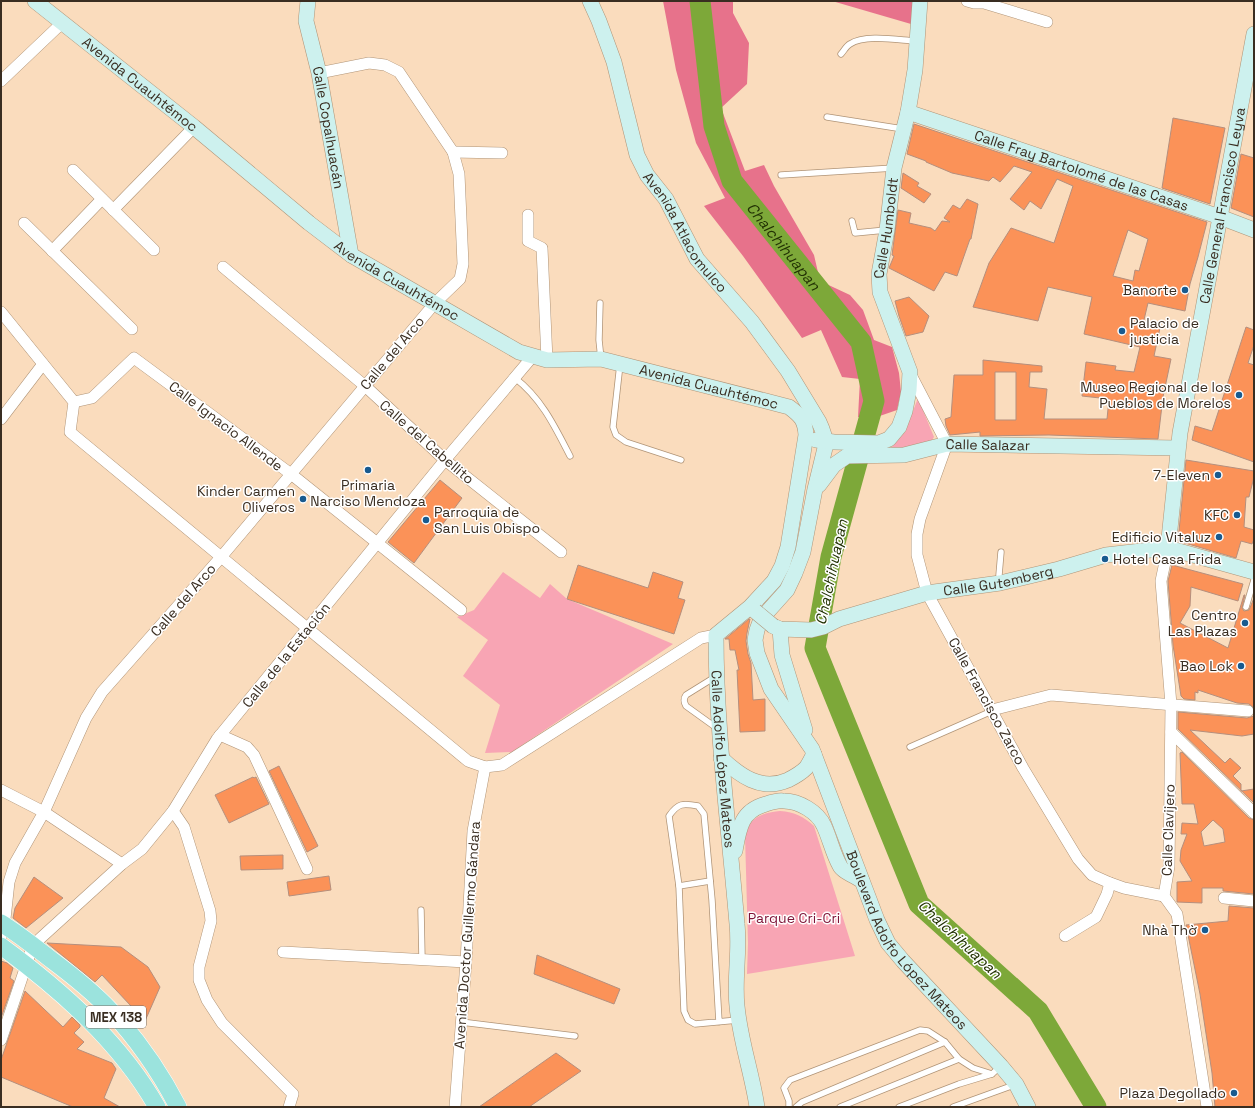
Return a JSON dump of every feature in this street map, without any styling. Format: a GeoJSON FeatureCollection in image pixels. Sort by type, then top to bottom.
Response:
{"type":"FeatureCollection","features":[{"type":"Feature","properties":{"kind":"main road","name":"Calle Copalhuacán"},"geometry":{"type":"LineString","coordinates":[[308,1],[306,21],[319,73],[351,255]]}},
{"type":"Feature","properties":{"kind":"main road","name":"Avenida Atlacomulco"},"geometry":{"type":"LineString","coordinates":[[590,1],[614,62],[637,155],[647,175],[666,199],[696,259],[752,322],[788,371],[830,442]]}},
{"type":"Feature","properties":{"kind":"main road","name":"Calle Humboldt"},"geometry":{"type":"LineString","coordinates":[[910,372],[880,292],[879,274],[887,230],[894,168],[908,112],[915,70],[920,1]]}},
{"type":"Feature","properties":{"kind":"main road","name":"Avenida Cuauhtémoc"},"geometry":{"type":"LineString","coordinates":[[40,2],[62,23],[194,127],[351,255],[519,352],[540,358],[601,359],[789,406],[802,417],[805,426],[805,439]]}},
{"type":"Feature","properties":{"kind":"main road","name":"Calle General Francisco Leyva"},"geometry":{"type":"LineString","coordinates":[[1168,548],[1177,448],[1253,44]]}},
{"type":"Feature","properties":{"kind":"main road","name":"Calle Fray Bartolomé de las Casas"},"geometry":{"type":"LineString","coordinates":[[908,112],[1220,217],[1254,230]]}},
{"type":"Feature","properties":{"kind":"main road"},"geometry":{"type":"LineString","coordinates":[[716,635],[753,609],[774,581],[782,566],[788,547],[805,439],[878,450],[899,427],[905,411],[909,390],[910,372]]}},
{"type":"Feature","properties":{"kind":"main road"},"geometry":{"type":"LineString","coordinates":[[813,752],[771,689],[757,653],[755,640],[761,619],[786,590],[795,573],[803,552],[815,489],[830,442]]}},
{"type":"Feature","properties":{"kind":"main road","name":"Calle Salazar"},"geometry":{"type":"LineString","coordinates":[[815,489],[834,465],[842,458],[878,450],[904,455],[947,444],[1177,448]]}},
{"type":"Feature","properties":{"kind":"main road","name":"Calle Gutemberg"},"geometry":{"type":"LineString","coordinates":[[781,628],[810,630],[823,627],[839,619],[927,593],[1000,583],[1059,569],[1106,555],[1168,548],[1254,572]]}},
{"type":"Feature","properties":{"kind":"main road"},"geometry":{"type":"LineString","coordinates":[[721,758],[734,770],[745,777],[756,782],[768,784],[783,782],[794,777],[806,768],[813,752],[782,655],[779,632],[781,628],[753,609]]}},
{"type":"Feature","properties":{"kind":"main road","name":"Calle Adolfo López Mateos"},"geometry":{"type":"LineString","coordinates":[[716,635],[721,758],[738,927],[736,1005],[757,1107]]}},
{"type":"Feature","properties":{"kind":"main road","name":"Boulevard Adolfo López Mateos"},"geometry":{"type":"LineString","coordinates":[[813,752],[877,920],[888,943],[997,1070],[1016,1084],[1028,1107]]}},
{"type":"Feature","properties":{"kind":"main road"},"geometry":{"type":"LineString","coordinates":[[816,815],[825,783]]}},
{"type":"Feature","properties":{"kind":"main road"},"geometry":{"type":"LineString","coordinates":[[732,868],[740,826],[746,815],[758,806],[770,802],[784,801],[797,804],[816,815],[823,824],[840,868],[862,881]]}},
{"type":"Feature","properties":{"kind":"main road","name":"MEX 138"},"geometry":{"type":"LineString","coordinates":[[2,928],[33,945],[82,983],[110,1010],[136,1041],[168,1089],[178,1107]]}},
{"type":"Feature","properties":{"kind":"main road","name":"MEX 138"},"geometry":{"type":"LineString","coordinates":[[1,946],[58,991],[93,1024],[134,1072],[157,1107]]}},
{"type":"Feature","properties":{"kind":"street"},"geometry":{"type":"LineString","coordinates":[[967,1],[974,3],[984,2],[1047,22]]}},
{"type":"Feature","properties":{"kind":"street"},"geometry":{"type":"LineString","coordinates":[[1,81],[62,23]]}},
{"type":"Feature","properties":{"kind":"street","name":"Calle del Arco"},"geometry":{"type":"LineString","coordinates":[[2,928],[9,882],[15,863],[44,812],[86,718],[102,692],[222,556],[435,303],[460,279],[463,264],[459,174],[453,152],[399,72],[385,65],[369,63],[319,73]]}},
{"type":"Feature","properties":{"kind":"street"},"geometry":{"type":"LineString","coordinates":[[113,210],[194,127]]}},
{"type":"Feature","properties":{"kind":"street"},"geometry":{"type":"LineString","coordinates":[[453,152],[502,153]]}},
{"type":"Feature","properties":{"kind":"street"},"geometry":{"type":"LineString","coordinates":[[73,170],[154,250]]}},
{"type":"Feature","properties":{"kind":"street"},"geometry":{"type":"LineString","coordinates":[[52,251],[102,199]]}},
{"type":"Feature","properties":{"kind":"street"},"geometry":{"type":"LineString","coordinates":[[528,215],[528,241],[542,248],[540,358]]}},
{"type":"Feature","properties":{"kind":"street"},"geometry":{"type":"LineString","coordinates":[[24,223],[132,329]]}},
{"type":"Feature","properties":{"kind":"street","name":"Calle del Cabellito"},"geometry":{"type":"LineString","coordinates":[[224,266],[364,386],[445,460],[561,552]]}},
{"type":"Feature","properties":{"kind":"street"},"geometry":{"type":"LineString","coordinates":[[1,312],[74,402],[70,432],[222,556],[468,761],[485,768],[502,765],[701,638],[716,635]]}},
{"type":"Feature","properties":{"kind":"street","name":"Calle Ignacio Allende"},"geometry":{"type":"LineString","coordinates":[[74,402],[92,398],[134,358],[291,474],[461,610]]}},
{"type":"Feature","properties":{"kind":"street","name":"Calle de la Estación"},"geometry":{"type":"LineString","coordinates":[[33,945],[122,864],[142,849],[173,811],[220,735],[445,460],[516,378],[540,358]]}},
{"type":"Feature","properties":{"kind":"street"},"geometry":{"type":"LineString","coordinates":[[1,419],[43,364]]}},
{"type":"Feature","properties":{"kind":"street","name":"Calle Humboldt"},"geometry":{"type":"LineString","coordinates":[[910,372],[947,444]]}},
{"type":"Feature","properties":{"kind":"street","name":"Calle Francisco Zarco"},"geometry":{"type":"LineString","coordinates":[[947,444],[920,519],[917,534],[917,555],[927,593],[1023,768],[1078,859],[1092,875],[1110,883],[1124,888],[1164,896]]}},
{"type":"Feature","properties":{"kind":"street","name":"Calle Clavijero"},"geometry":{"type":"LineString","coordinates":[[1168,548],[1161,581],[1171,705],[1169,866],[1164,896],[1177,914],[1207,1107]]}},
{"type":"Feature","properties":{"kind":"street"},"geometry":{"type":"LineString","coordinates":[[992,710],[1052,695],[1248,711]]}},
{"type":"Feature","properties":{"kind":"street"},"geometry":{"type":"LineString","coordinates":[[1171,732],[1254,813]]}},
{"type":"Feature","properties":{"kind":"street"},"geometry":{"type":"LineString","coordinates":[[220,735],[246,747],[254,755],[307,869]]}},
{"type":"Feature","properties":{"kind":"street","name":"Avenida Doctor Guillermo Gándara"},"geometry":{"type":"LineString","coordinates":[[455,1107],[466,962],[473,831],[485,768]]}},
{"type":"Feature","properties":{"kind":"street"},"geometry":{"type":"LineString","coordinates":[[1,790],[44,812],[122,864]]}},
{"type":"Feature","properties":{"kind":"street"},"geometry":{"type":"LineString","coordinates":[[173,811],[184,827],[210,910],[211,921],[199,967],[199,980],[207,1000],[222,1023],[293,1094],[289,1107],[283,1105],[279,1107]]}},
{"type":"Feature","properties":{"kind":"street"},"geometry":{"type":"LineString","coordinates":[[1065,936],[1096,917],[1108,894],[1110,883]]}},
{"type":"Feature","properties":{"kind":"street"},"geometry":{"type":"LineString","coordinates":[[1224,898],[1254,901]]}},
{"type":"Feature","properties":{"kind":"street"},"geometry":{"type":"LineString","coordinates":[[1,1040],[33,945]]}},
{"type":"Feature","properties":{"kind":"street"},"geometry":{"type":"LineString","coordinates":[[283,952],[466,962]]}},
{"type":"Feature","properties":{"kind":"lane"},"geometry":{"type":"LineString","coordinates":[[841,54],[849,44],[870,38],[917,41]]}},
{"type":"Feature","properties":{"kind":"lane"},"geometry":{"type":"LineString","coordinates":[[827,117],[903,129]]}},
{"type":"Feature","properties":{"kind":"lane"},"geometry":{"type":"LineString","coordinates":[[782,175],[894,168]]}},
{"type":"Feature","properties":{"kind":"lane"},"geometry":{"type":"LineString","coordinates":[[852,221],[855,233],[887,230]]}},
{"type":"Feature","properties":{"kind":"lane"},"geometry":{"type":"LineString","coordinates":[[600,303],[599,340],[601,359]]}},
{"type":"Feature","properties":{"kind":"lane"},"geometry":{"type":"LineString","coordinates":[[620,364],[612,427],[616,435],[626,442],[680,460]]}},
{"type":"Feature","properties":{"kind":"lane"},"geometry":{"type":"LineString","coordinates":[[516,378],[526,387],[548,413],[570,456]]}},
{"type":"Feature","properties":{"kind":"lane"},"geometry":{"type":"LineString","coordinates":[[1000,583],[999,575],[1001,552]]}},
{"type":"Feature","properties":{"kind":"lane"},"geometry":{"type":"LineString","coordinates":[[1246,607],[1254,580]]}},
{"type":"Feature","properties":{"kind":"lane"},"geometry":{"type":"LineString","coordinates":[[717,676],[686,695],[684,702],[686,706],[719,730]]}},
{"type":"Feature","properties":{"kind":"lane"},"geometry":{"type":"LineString","coordinates":[[910,748],[992,710]]}},
{"type":"Feature","properties":{"kind":"lane"},"geometry":{"type":"LineString","coordinates":[[719,1022],[712,900],[704,814],[698,806],[684,804],[674,808],[669,816],[679,886],[684,1011],[688,1020],[695,1024],[719,1022],[738,1020]]}},
{"type":"Feature","properties":{"kind":"lane"},"geometry":{"type":"LineString","coordinates":[[679,886],[710,881]]}},
{"type":"Feature","properties":{"kind":"lane"},"geometry":{"type":"LineString","coordinates":[[421,910],[422,959]]}},
{"type":"Feature","properties":{"kind":"lane"},"geometry":{"type":"LineString","coordinates":[[462,1022],[575,1036]]}},
{"type":"Feature","properties":{"kind":"lane"},"geometry":{"type":"LineString","coordinates":[[789,1107],[784,1088],[790,1080],[920,1030],[928,1031],[945,1042],[959,1059],[973,1068],[997,1070]]}},
{"type":"Feature","properties":{"kind":"lane"},"geometry":{"type":"LineString","coordinates":[[796,1107],[802,1102],[945,1042]]}},
{"type":"Feature","properties":{"kind":"lane"},"geometry":{"type":"LineString","coordinates":[[840,1107],[959,1059]]}},
{"type":"Feature","properties":{"kind":"lane"},"geometry":{"type":"LineString","coordinates":[[899,1107],[997,1070]]}},
{"type":"Feature","properties":{"kind":"lane"},"geometry":{"type":"LineString","coordinates":[[953,1107],[1016,1084]]}},
{"type":"Feature","properties":{"kind":"green space"},"geometry":{"type":"Polygon","coordinates":[[[918,398],[934,437],[926,445],[921,447],[890,449],[905,432],[918,398]]]}},
{"type":"Feature","properties":{"kind":"green space"},"geometry":{"type":"Polygon","coordinates":[[[503,572],[540,598],[550,584],[567,599],[673,644],[512,752],[485,753],[500,705],[463,676],[488,640],[457,617],[474,610],[503,572]]]}},
{"type":"Feature","properties":{"kind":"green space","name":"Parque Cri-Cri"},"geometry":{"type":"Polygon","coordinates":[[[780,811],[790,812],[807,820],[814,826],[855,956],[747,974],[748,943],[745,836],[750,824],[756,818],[768,813],[780,811]]]}},
{"type":"Feature","properties":{"kind":"shaded area"},"geometry":{"type":"Polygon","coordinates":[[[663,1],[733,1],[733,13],[749,43],[747,84],[721,108],[745,171],[764,165],[774,186],[814,255],[820,281],[850,295],[863,310],[874,340],[892,347],[899,373],[901,392],[897,410],[874,418],[858,417],[860,379],[842,377],[821,330],[802,338],[743,256],[704,206],[725,198],[696,143],[676,70],[663,1]]]}},
{"type":"Feature","properties":{"kind":"shaded area"},"geometry":{"type":"Polygon","coordinates":[[[832,1],[914,1],[911,24],[832,1]]]}},
{"type":"Feature","properties":{"kind":"building"},"geometry":{"type":"Polygon","coordinates":[[[1173,118],[1225,128],[1210,204],[1162,188],[1173,118]]]}},
{"type":"Feature","properties":{"kind":"building"},"geometry":{"type":"Polygon","coordinates":[[[914,124],[1207,222],[1190,284],[1185,311],[1148,303],[1143,324],[1160,328],[1154,356],[1171,359],[1163,397],[1158,439],[1049,435],[980,436],[980,432],[950,435],[945,419],[951,417],[954,375],[983,375],[983,360],[1042,366],[1042,372],[1030,372],[1029,387],[1047,389],[1044,419],[1107,419],[1109,399],[1082,396],[1086,362],[1116,366],[1115,370],[1134,372],[1140,347],[1084,334],[1092,297],[1048,287],[1038,321],[973,307],[989,263],[1011,228],[1054,243],[1073,186],[1057,179],[1041,209],[1030,201],[1024,210],[1010,199],[1032,172],[1014,166],[1000,182],[993,177],[989,181],[952,173],[907,154],[914,124]],[[1128,230],[1113,276],[1133,281],[1135,270],[1139,271],[1148,239],[1128,230]],[[995,372],[995,420],[1016,420],[1016,372],[995,372]]]}},
{"type":"Feature","properties":{"kind":"building"},"geometry":{"type":"Polygon","coordinates":[[[1241,154],[1254,158],[1254,217],[1231,208],[1241,154]]]}},
{"type":"Feature","properties":{"kind":"building"},"geometry":{"type":"Polygon","coordinates":[[[903,173],[919,183],[917,186],[931,194],[924,203],[901,188],[903,173]]]}},
{"type":"Feature","properties":{"kind":"building"},"geometry":{"type":"Polygon","coordinates":[[[967,199],[978,204],[971,239],[957,276],[945,272],[934,291],[889,268],[894,256],[892,255],[898,210],[911,213],[909,223],[931,228],[935,231],[942,221],[950,222],[944,218],[953,205],[960,209],[967,199]]]}},
{"type":"Feature","properties":{"kind":"building"},"geometry":{"type":"Polygon","coordinates":[[[909,297],[929,316],[923,332],[906,336],[895,301],[909,297]]]}},
{"type":"Feature","properties":{"kind":"building","name":"Museo Regional de los Pueblos de Morelos"},"geometry":{"type":"Polygon","coordinates":[[[1246,327],[1254,330],[1254,345],[1248,363],[1254,365],[1254,462],[1192,440],[1195,426],[1212,431],[1246,327]]]}},
{"type":"Feature","properties":{"kind":"building"},"geometry":{"type":"Polygon","coordinates":[[[1186,460],[1254,471],[1249,497],[1246,497],[1244,527],[1254,530],[1254,539],[1252,544],[1241,541],[1236,558],[1178,541],[1186,460]]]}},
{"type":"Feature","properties":{"kind":"building","name":"Parroquia de San Luis Obispo"},"geometry":{"type":"Polygon","coordinates":[[[440,480],[462,498],[414,563],[388,542],[440,480]]]}},
{"type":"Feature","properties":{"kind":"building"},"geometry":{"type":"Polygon","coordinates":[[[578,565],[648,588],[653,572],[683,582],[678,598],[685,600],[674,634],[567,599],[578,565]]]}},
{"type":"Feature","properties":{"kind":"building"},"geometry":{"type":"Polygon","coordinates":[[[1172,565],[1243,584],[1238,601],[1191,587],[1190,606],[1180,623],[1228,648],[1244,595],[1242,608],[1244,611],[1249,610],[1254,598],[1254,708],[1249,704],[1237,703],[1198,690],[1198,693],[1195,692],[1195,700],[1184,699],[1181,696],[1173,645],[1168,581],[1172,565]]]}},
{"type":"Feature","properties":{"kind":"building"},"geometry":{"type":"Polygon","coordinates":[[[749,619],[746,641],[751,663],[753,700],[765,699],[765,731],[740,732],[737,670],[739,670],[735,650],[730,650],[729,639],[725,639],[749,619]]]}},
{"type":"Feature","properties":{"kind":"building"},"geometry":{"type":"Polygon","coordinates":[[[1178,712],[1247,718],[1254,716],[1254,734],[1242,736],[1190,730],[1225,763],[1230,758],[1241,768],[1233,776],[1241,784],[1241,790],[1178,729],[1178,712]]]}},
{"type":"Feature","properties":{"kind":"building"},"geometry":{"type":"Polygon","coordinates":[[[1182,752],[1249,818],[1254,820],[1254,894],[1223,891],[1223,888],[1202,888],[1202,903],[1177,902],[1177,882],[1192,881],[1180,861],[1181,850],[1187,834],[1181,834],[1182,823],[1198,824],[1194,804],[1182,804],[1180,753],[1182,752]],[[1213,820],[1201,832],[1204,846],[1225,842],[1223,829],[1213,820]]]}},
{"type":"Feature","properties":{"kind":"building"},"geometry":{"type":"Polygon","coordinates":[[[279,766],[318,846],[307,852],[269,771],[279,766]]]}},
{"type":"Feature","properties":{"kind":"building"},"geometry":{"type":"Polygon","coordinates":[[[253,777],[256,777],[269,804],[229,823],[215,795],[253,777]]]}},
{"type":"Feature","properties":{"kind":"building"},"geometry":{"type":"Polygon","coordinates":[[[1254,789],[1254,803],[1242,791],[1254,789]]]}},
{"type":"Feature","properties":{"kind":"building"},"geometry":{"type":"Polygon","coordinates":[[[283,855],[283,869],[241,870],[240,856],[283,855]]]}},
{"type":"Feature","properties":{"kind":"building"},"geometry":{"type":"Polygon","coordinates":[[[329,876],[331,890],[289,896],[287,882],[329,876]]]}},
{"type":"Feature","properties":{"kind":"building"},"geometry":{"type":"Polygon","coordinates":[[[34,877],[63,898],[26,928],[13,918],[15,908],[34,877]]]}},
{"type":"Feature","properties":{"kind":"building"},"geometry":{"type":"Polygon","coordinates":[[[1229,906],[1254,908],[1254,1107],[1215,1107],[1212,1073],[1200,994],[1186,925],[1228,921],[1229,906]]]}},
{"type":"Feature","properties":{"kind":"building"},"geometry":{"type":"Polygon","coordinates":[[[47,943],[121,947],[148,967],[160,987],[145,1021],[102,975],[95,982],[47,943]]]}},
{"type":"Feature","properties":{"kind":"building"},"geometry":{"type":"Polygon","coordinates":[[[537,955],[620,989],[614,1004],[534,974],[537,955]]]}},
{"type":"Feature","properties":{"kind":"building"},"geometry":{"type":"Polygon","coordinates":[[[1,961],[7,963],[13,968],[10,978],[14,981],[1,1018],[1,961]]]}},
{"type":"Feature","properties":{"kind":"building"},"geometry":{"type":"Polygon","coordinates":[[[25,991],[63,1027],[72,1017],[80,1025],[74,1033],[84,1042],[77,1049],[112,1063],[116,1069],[104,1098],[120,1107],[73,1107],[1,1077],[1,1060],[25,991]]]}},
{"type":"Feature","properties":{"kind":"building"},"geometry":{"type":"Polygon","coordinates":[[[556,1053],[581,1071],[529,1107],[479,1107],[556,1053]]]}},
{"type":"Feature","properties":{"kind":"waterway","name":"Chalchihuapan"},"geometry":{"type":"LineString","coordinates":[[700,1],[714,126],[732,181],[861,342],[874,401],[831,557],[815,648],[919,904],[1038,1011],[1096,1107]]}},
{"type":"Feature","properties":{"kind":"place","name":"Banorte"},"geometry":{"type":"Point","coordinates":[1185,290]}},
{"type":"Feature","properties":{"kind":"place","name":"Palacio de justicia"},"geometry":{"type":"Point","coordinates":[1122,331]}},
{"type":"Feature","properties":{"kind":"place","name":"Museo Regional de los Pueblos de Morelos"},"geometry":{"type":"Point","coordinates":[1239,395]}},
{"type":"Feature","properties":{"kind":"place","name":"Primaria Narciso Mendoza"},"geometry":{"type":"Point","coordinates":[368,470]}},
{"type":"Feature","properties":{"kind":"place","name":"7-Eleven"},"geometry":{"type":"Point","coordinates":[1218,475]}},
{"type":"Feature","properties":{"kind":"place","name":"Kinder Carmen Oliveros"},"geometry":{"type":"Point","coordinates":[303,499]}},
{"type":"Feature","properties":{"kind":"place","name":"KFC"},"geometry":{"type":"Point","coordinates":[1237,515]}},
{"type":"Feature","properties":{"kind":"place","name":"Parroquia de San Luis Obispo"},"geometry":{"type":"Point","coordinates":[426,520]}},
{"type":"Feature","properties":{"kind":"place","name":"Edificio Vitaluz"},"geometry":{"type":"Point","coordinates":[1219,537]}},
{"type":"Feature","properties":{"kind":"place","name":"Hotel Casa Frida"},"geometry":{"type":"Point","coordinates":[1105,559]}},
{"type":"Feature","properties":{"kind":"place","name":"Centro Las Plazas"},"geometry":{"type":"Point","coordinates":[1245,623]}},
{"type":"Feature","properties":{"kind":"place","name":"Bao Lok"},"geometry":{"type":"Point","coordinates":[1241,666]}},
{"type":"Feature","properties":{"kind":"place","name":"Nhà Thờ"},"geometry":{"type":"Point","coordinates":[1205,930]}},
{"type":"Feature","properties":{"kind":"place","name":"Plaza Degollado"},"geometry":{"type":"Point","coordinates":[1234,1093]}}]}
